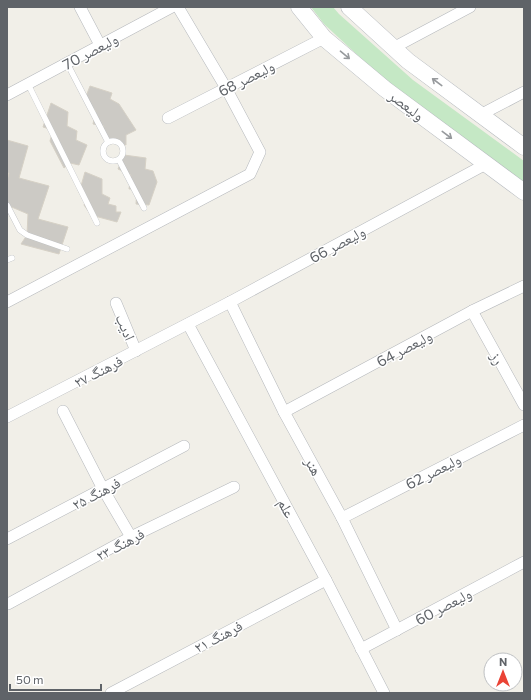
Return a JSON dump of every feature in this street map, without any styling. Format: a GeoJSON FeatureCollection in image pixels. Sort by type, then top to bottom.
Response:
{"type":"FeatureCollection","features":[{"type":"Feature","properties":{"kind":"main road","name":"ولیعصر"},"geometry":{"type":"LineString","coordinates":[[299,7],[324,38],[385,89],[524,192]]}},
{"type":"Feature","properties":{"kind":"main road"},"geometry":{"type":"LineString","coordinates":[[349,7],[408,61],[524,147]]}},
{"type":"Feature","properties":{"kind":"street"},"geometry":{"type":"LineString","coordinates":[[80,7],[100,46]]}},
{"type":"Feature","properties":{"kind":"street","name":"ولیعصر 70"},"geometry":{"type":"LineString","coordinates":[[7,95],[172,7]]}},
{"type":"Feature","properties":{"kind":"street"},"geometry":{"type":"LineString","coordinates":[[7,302],[250,174],[260,152],[226,88],[178,7]]}},
{"type":"Feature","properties":{"kind":"street"},"geometry":{"type":"LineString","coordinates":[[393,48],[470,7]]}},
{"type":"Feature","properties":{"kind":"street","name":"ولیعصر 68"},"geometry":{"type":"LineString","coordinates":[[168,118],[324,38]]}},
{"type":"Feature","properties":{"kind":"street"},"geometry":{"type":"LineString","coordinates":[[480,115],[524,92]]}},
{"type":"Feature","properties":{"kind":"street","name":"ولیعصر 66"},"geometry":{"type":"LineString","coordinates":[[188,324],[486,164]]}},
{"type":"Feature","properties":{"kind":"street","name":"ولیعصر 64"},"geometry":{"type":"LineString","coordinates":[[284,412],[472,311],[524,286]]}},
{"type":"Feature","properties":{"kind":"street","name":"هنر"},"geometry":{"type":"LineString","coordinates":[[230,302],[284,412],[342,518],[397,630]]}},
{"type":"Feature","properties":{"kind":"street","name":"ادیب"},"geometry":{"type":"LineString","coordinates":[[116,303],[136,351]]}},
{"type":"Feature","properties":{"kind":"street","name":"رز"},"geometry":{"type":"LineString","coordinates":[[472,311],[524,405]]}},
{"type":"Feature","properties":{"kind":"street","name":"فرهنگ ۲۷"},"geometry":{"type":"LineString","coordinates":[[7,417],[188,324]]}},
{"type":"Feature","properties":{"kind":"street","name":"علم"},"geometry":{"type":"LineString","coordinates":[[188,324],[326,580],[361,649],[380,692]]}},
{"type":"Feature","properties":{"kind":"street"},"geometry":{"type":"LineString","coordinates":[[63,411],[131,537]]}},
{"type":"Feature","properties":{"kind":"street","name":"ولیعصر 62"},"geometry":{"type":"LineString","coordinates":[[342,518],[524,425]]}},
{"type":"Feature","properties":{"kind":"street","name":"فرهنگ ۲۵"},"geometry":{"type":"LineString","coordinates":[[7,539],[184,446]]}},
{"type":"Feature","properties":{"kind":"street","name":"فرهنگ ۲۳"},"geometry":{"type":"LineString","coordinates":[[8,604],[131,537],[234,487]]}},
{"type":"Feature","properties":{"kind":"street","name":"ولیعصر 60"},"geometry":{"type":"LineString","coordinates":[[361,649],[524,562]]}},
{"type":"Feature","properties":{"kind":"street","name":"فرهنگ ۲۱"},"geometry":{"type":"LineString","coordinates":[[111,693],[326,580]]}},
{"type":"Feature","properties":{"kind":"lane"},"geometry":{"type":"LineString","coordinates":[[67,63],[108,142]]}},
{"type":"Feature","properties":{"kind":"lane"},"geometry":{"type":"LineString","coordinates":[[28,84],[98,223]]}},
{"type":"Feature","properties":{"kind":"lane"},"geometry":{"type":"LineString","coordinates":[[112,141],[120,144],[123,148],[123,152],[119,160],[115,162],[105,159],[102,150],[104,145],[112,141]]}},
{"type":"Feature","properties":{"kind":"lane"},"geometry":{"type":"LineString","coordinates":[[119,160],[144,208]]}},
{"type":"Feature","properties":{"kind":"lane"},"geometry":{"type":"LineString","coordinates":[[7,205],[20,230],[27,235],[67,249]]}},
{"type":"Feature","properties":{"kind":"green space"},"geometry":{"type":"Polygon","coordinates":[[[311,7],[333,7],[413,80],[524,161],[524,185],[380,76],[324,24],[311,7]]]}},
{"type":"Feature","properties":{"kind":"building"},"geometry":{"type":"Polygon","coordinates":[[[90,86],[112,93],[110,99],[119,104],[136,130],[126,135],[126,145],[107,140],[102,133],[104,126],[93,124],[96,111],[85,99],[90,86]]]}},
{"type":"Feature","properties":{"kind":"building"},"geometry":{"type":"Polygon","coordinates":[[[51,103],[68,112],[67,126],[77,131],[76,140],[87,145],[79,165],[70,163],[64,168],[50,141],[53,130],[43,127],[51,103]]]}},
{"type":"Feature","properties":{"kind":"building"},"geometry":{"type":"Polygon","coordinates":[[[7,140],[28,146],[19,178],[49,186],[38,219],[68,227],[59,254],[21,244],[27,235],[28,214],[7,205],[7,181],[9,173],[7,173],[7,140]]]}},
{"type":"Feature","properties":{"kind":"building"},"geometry":{"type":"Polygon","coordinates":[[[124,155],[146,158],[145,169],[153,171],[157,182],[149,205],[136,204],[137,189],[129,189],[131,175],[118,169],[124,155]]]}},
{"type":"Feature","properties":{"kind":"building"},"geometry":{"type":"Polygon","coordinates":[[[85,172],[102,179],[102,194],[110,198],[108,204],[116,206],[116,212],[121,212],[117,222],[91,215],[84,205],[87,199],[79,193],[85,172]]]}}]}
